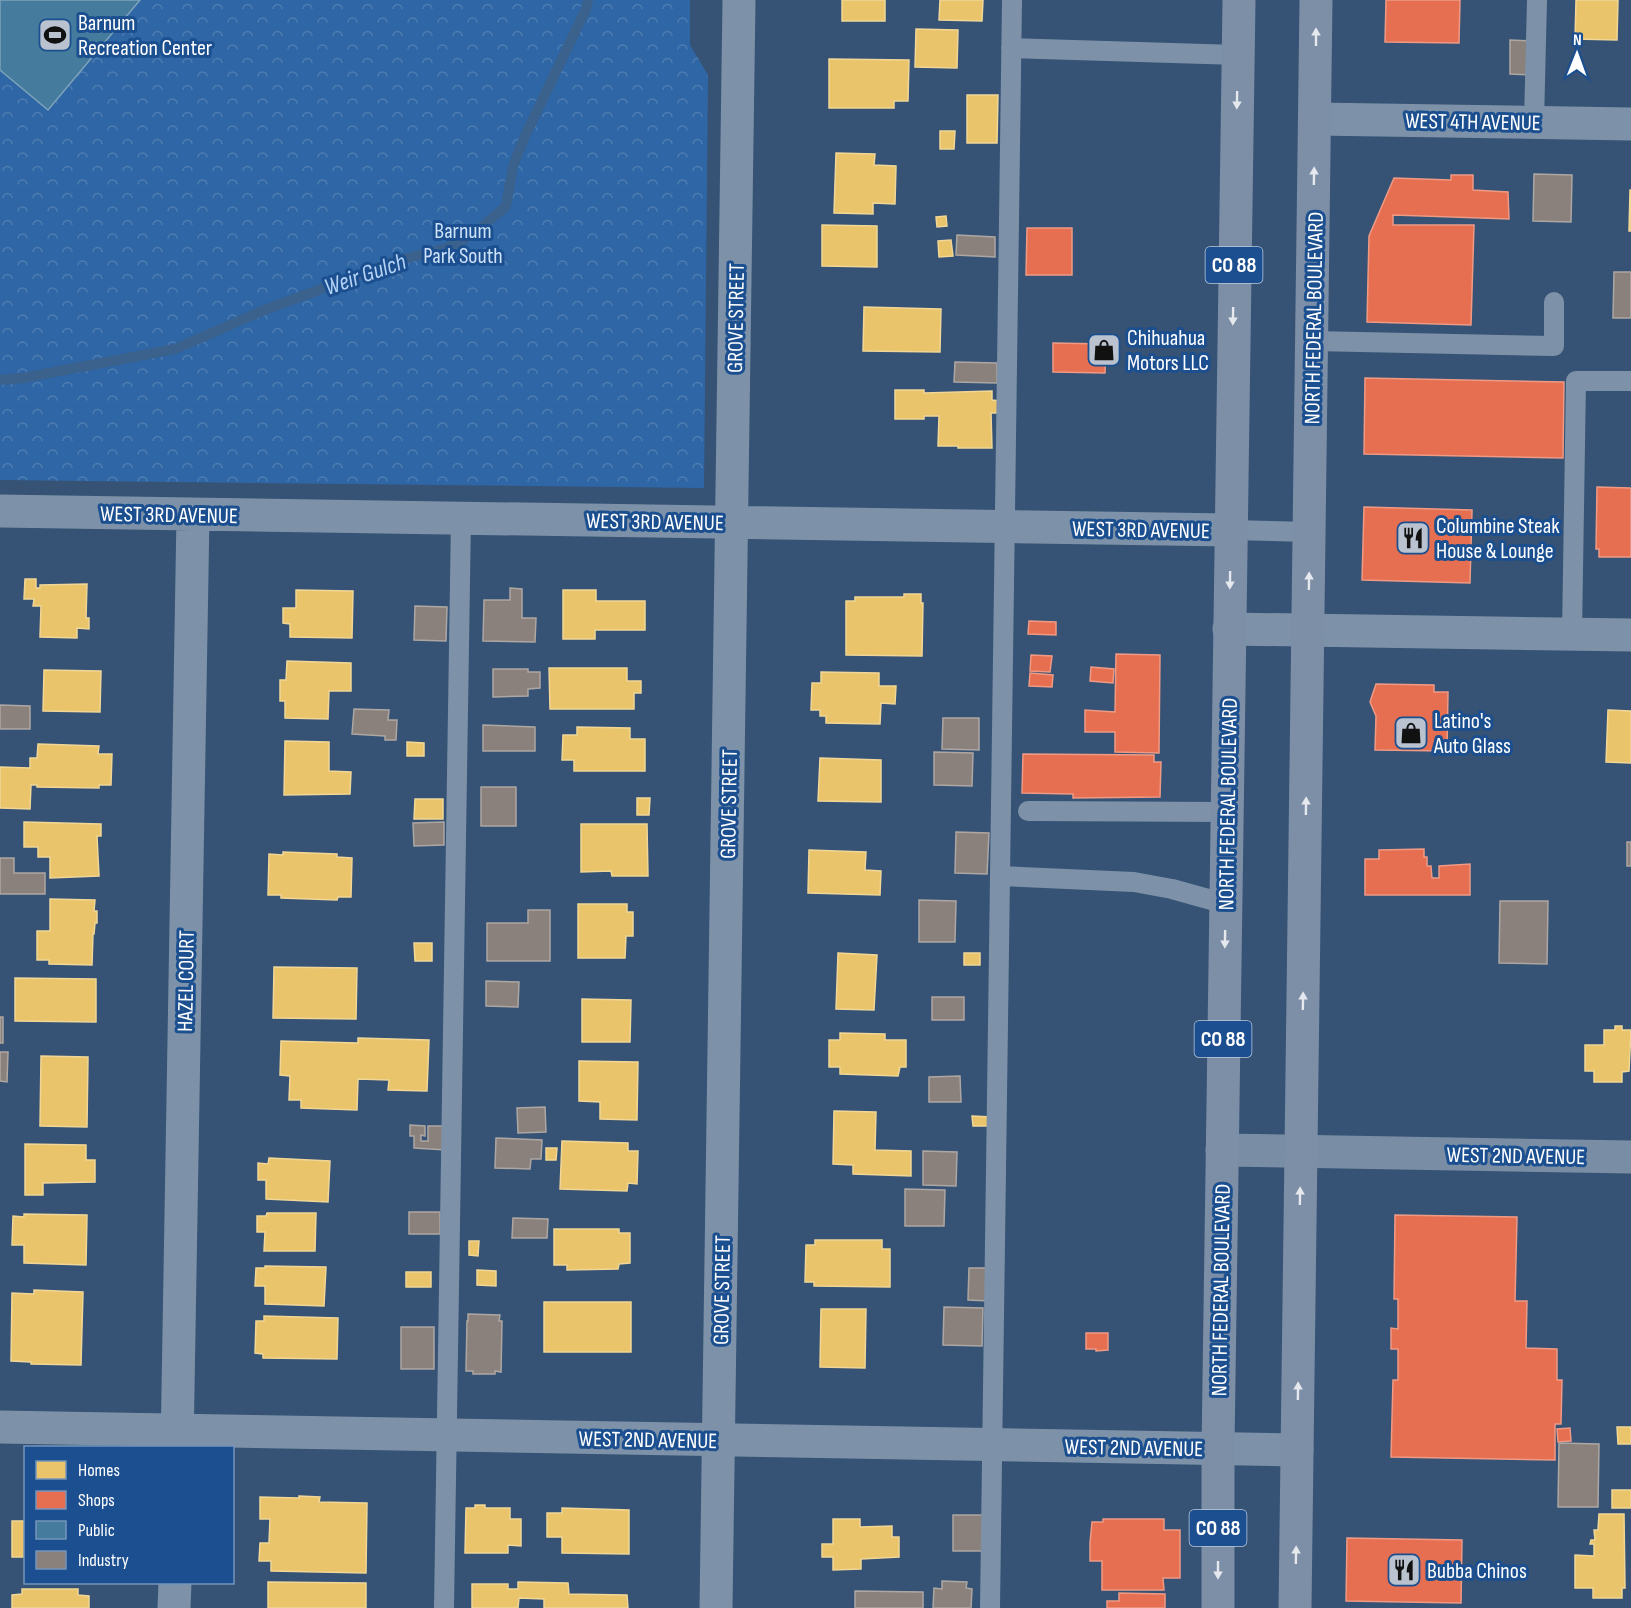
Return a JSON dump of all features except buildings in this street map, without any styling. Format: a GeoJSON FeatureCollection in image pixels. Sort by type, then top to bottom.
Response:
{"type":"FeatureCollection","features":[{"type":"Feature","properties":{"kind":"main road","name":"NORTH FEDERAL BOULEVARD"},"geometry":{"type":"LineString","coordinates":[[1218,1608],[1218,1448],[1239,0]]}},
{"type":"Feature","properties":{"kind":"main road","name":"NORTH FEDERAL BOULEVARD"},"geometry":{"type":"LineString","coordinates":[[1295,1608],[1316,0]]}},
{"type":"Feature","properties":{"kind":"street","name":"GROVE STREET"},"geometry":{"type":"LineString","coordinates":[[716,1608],[739,0]]}},
{"type":"Feature","properties":{"kind":"street","name":"WEST 4TH AVENUE"},"geometry":{"type":"LineString","coordinates":[[1315,118],[1631,124]]}},
{"type":"Feature","properties":{"kind":"street","name":"WEST 3RD AVENUE"},"geometry":{"type":"LineString","coordinates":[[0,511],[1230,530]]}},
{"type":"Feature","properties":{"kind":"street","name":"HAZEL COURT"},"geometry":{"type":"LineString","coordinates":[[177,1439],[193,515]]}},
{"type":"Feature","properties":{"kind":"street"},"geometry":{"type":"LineString","coordinates":[[1229,629],[1631,635]]}},
{"type":"Feature","properties":{"kind":"street","name":"WEST 2ND AVENUE"},"geometry":{"type":"LineString","coordinates":[[1222,1150],[1631,1157]]}},
{"type":"Feature","properties":{"kind":"street","name":"WEST 2ND AVENUE"},"geometry":{"type":"LineString","coordinates":[[0,1427],[177,1439],[447,1435],[1297,1450]]}},
{"type":"Feature","properties":{"kind":"street"},"geometry":{"type":"LineString","coordinates":[[174,1608],[175,1584]]}},
{"type":"Feature","properties":{"kind":"lane"},"geometry":{"type":"LineString","coordinates":[[990,1608],[1012,0]]}},
{"type":"Feature","properties":{"kind":"lane"},"geometry":{"type":"LineString","coordinates":[[1534,122],[1538,0]]}},
{"type":"Feature","properties":{"kind":"lane"},"geometry":{"type":"LineString","coordinates":[[1011,48],[1238,55]]}},
{"type":"Feature","properties":{"kind":"lane"},"geometry":{"type":"LineString","coordinates":[[1312,340],[1554,346],[1554,302]]}},
{"type":"Feature","properties":{"kind":"lane"},"geometry":{"type":"LineString","coordinates":[[1572,634],[1576,381],[1631,381]]}},
{"type":"Feature","properties":{"kind":"lane"},"geometry":{"type":"LineString","coordinates":[[444,1608],[460,518]]}},
{"type":"Feature","properties":{"kind":"lane","name":"WEST 3RD AVENUE"},"geometry":{"type":"LineString","coordinates":[[1230,530],[1310,532]]}},
{"type":"Feature","properties":{"kind":"lane"},"geometry":{"type":"LineString","coordinates":[[1028,811],[1227,812]]}},
{"type":"Feature","properties":{"kind":"lane"},"geometry":{"type":"LineString","coordinates":[[1000,876],[1134,882],[1172,889],[1226,904]]}},
{"type":"Feature","properties":{"kind":"green space","name":"Barnum Park South"},"geometry":{"type":"Polygon","coordinates":[[[0,0],[690,0],[690,45],[708,75],[704,488],[0,480],[0,0]]]}},
{"type":"Feature","properties":{"kind":"waterway","name":"Weir Gulch"},"geometry":{"type":"LineString","coordinates":[[0,380],[23,378],[175,349],[262,311],[396,261],[447,248],[475,233],[506,206],[513,166],[586,9],[588,0]]}},
{"type":"Feature","properties":{"kind":"place","name":"Barnum Recreation Center"},"geometry":{"type":"Point","coordinates":[55,35]}},
{"type":"Feature","properties":{"kind":"place","name":"Chihuahua Motors LLC"},"geometry":{"type":"Point","coordinates":[1104,350]}},
{"type":"Feature","properties":{"kind":"place","name":"Columbine Steak House & Lounge"},"geometry":{"type":"Point","coordinates":[1413,538]}},
{"type":"Feature","properties":{"kind":"place","name":"Latino's Auto Glass"},"geometry":{"type":"Point","coordinates":[1411,733]}},
{"type":"Feature","properties":{"kind":"place","name":"Bubba Chinos"},"geometry":{"type":"Point","coordinates":[1404,1570]}}]}
